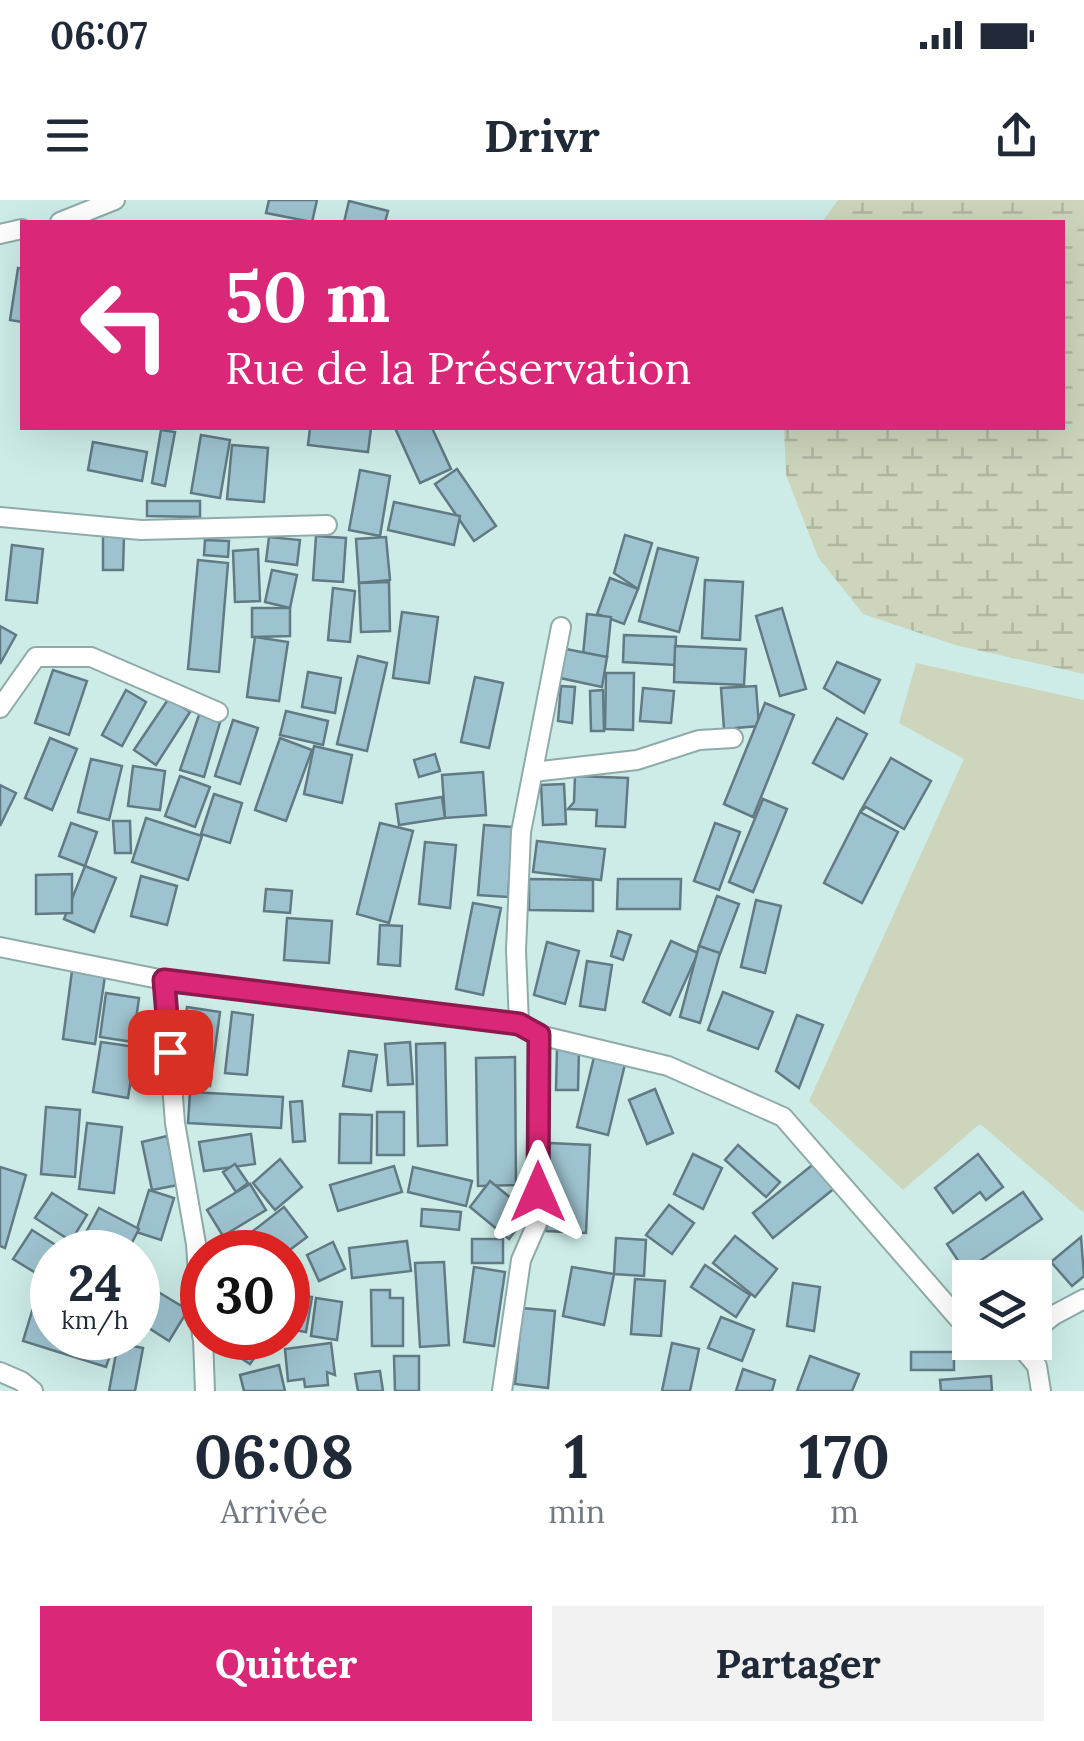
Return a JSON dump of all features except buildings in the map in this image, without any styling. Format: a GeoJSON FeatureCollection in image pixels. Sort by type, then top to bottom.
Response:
{"type":"FeatureCollection","features":[{"type":"Feature","properties":{"kind":"street"},"geometry":{"type":"LineString","coordinates":[[65,220],[115,200]]}},
{"type":"Feature","properties":{"kind":"street"},"geometry":{"type":"LineString","coordinates":[[0,517],[141,530],[327,526]]}},
{"type":"Feature","properties":{"kind":"street"},"geometry":{"type":"LineString","coordinates":[[519,1024],[516,950],[522,832],[561,626]]}},
{"type":"Feature","properties":{"kind":"street"},"geometry":{"type":"LineString","coordinates":[[0,708],[36,657],[91,657],[218,712]]}},
{"type":"Feature","properties":{"kind":"street"},"geometry":{"type":"LineString","coordinates":[[533,772],[638,760],[698,740],[733,738]]}},
{"type":"Feature","properties":{"kind":"street"},"geometry":{"type":"LineString","coordinates":[[0,948],[164,980],[519,1024],[539,1035],[668,1066],[784,1117],[952,1311]]}},
{"type":"Feature","properties":{"kind":"street"},"geometry":{"type":"LineString","coordinates":[[164,980],[175,1123],[194,1230]]}},
{"type":"Feature","properties":{"kind":"street"},"geometry":{"type":"LineString","coordinates":[[502,1391],[520,1260],[538,1221],[539,1035]]}},
{"type":"Feature","properties":{"kind":"street"},"geometry":{"type":"LineString","coordinates":[[1052,1317],[1084,1299]]}},
{"type":"Feature","properties":{"kind":"street"},"geometry":{"type":"LineString","coordinates":[[204,1360],[205,1391]]}},
{"type":"Feature","properties":{"kind":"street"},"geometry":{"type":"LineString","coordinates":[[1032,1360],[1037,1366],[1040,1391]]}},
{"type":"Feature","properties":{"kind":"street"},"geometry":{"type":"LineString","coordinates":[[0,1372],[33,1391]]}},
{"type":"Feature","properties":{"kind":"green space"},"geometry":{"type":"Polygon","coordinates":[[[838,200],[1084,200],[1084,674],[955,645],[863,614],[818,557],[786,475],[784,430],[1065,430],[1065,220],[823,220],[838,200]]]}},
{"type":"Feature","properties":{"kind":"green space"},"geometry":{"type":"Polygon","coordinates":[[[916,663],[1084,700],[1084,1213],[980,1124],[903,1190],[809,1101],[964,759],[899,723],[916,663]]]}},
{"type":"Feature","properties":{"kind":"route"},"geometry":{"type":"LineString","coordinates":[[170,1052],[164,980],[519,1024],[539,1035],[538,1192]]}}]}
